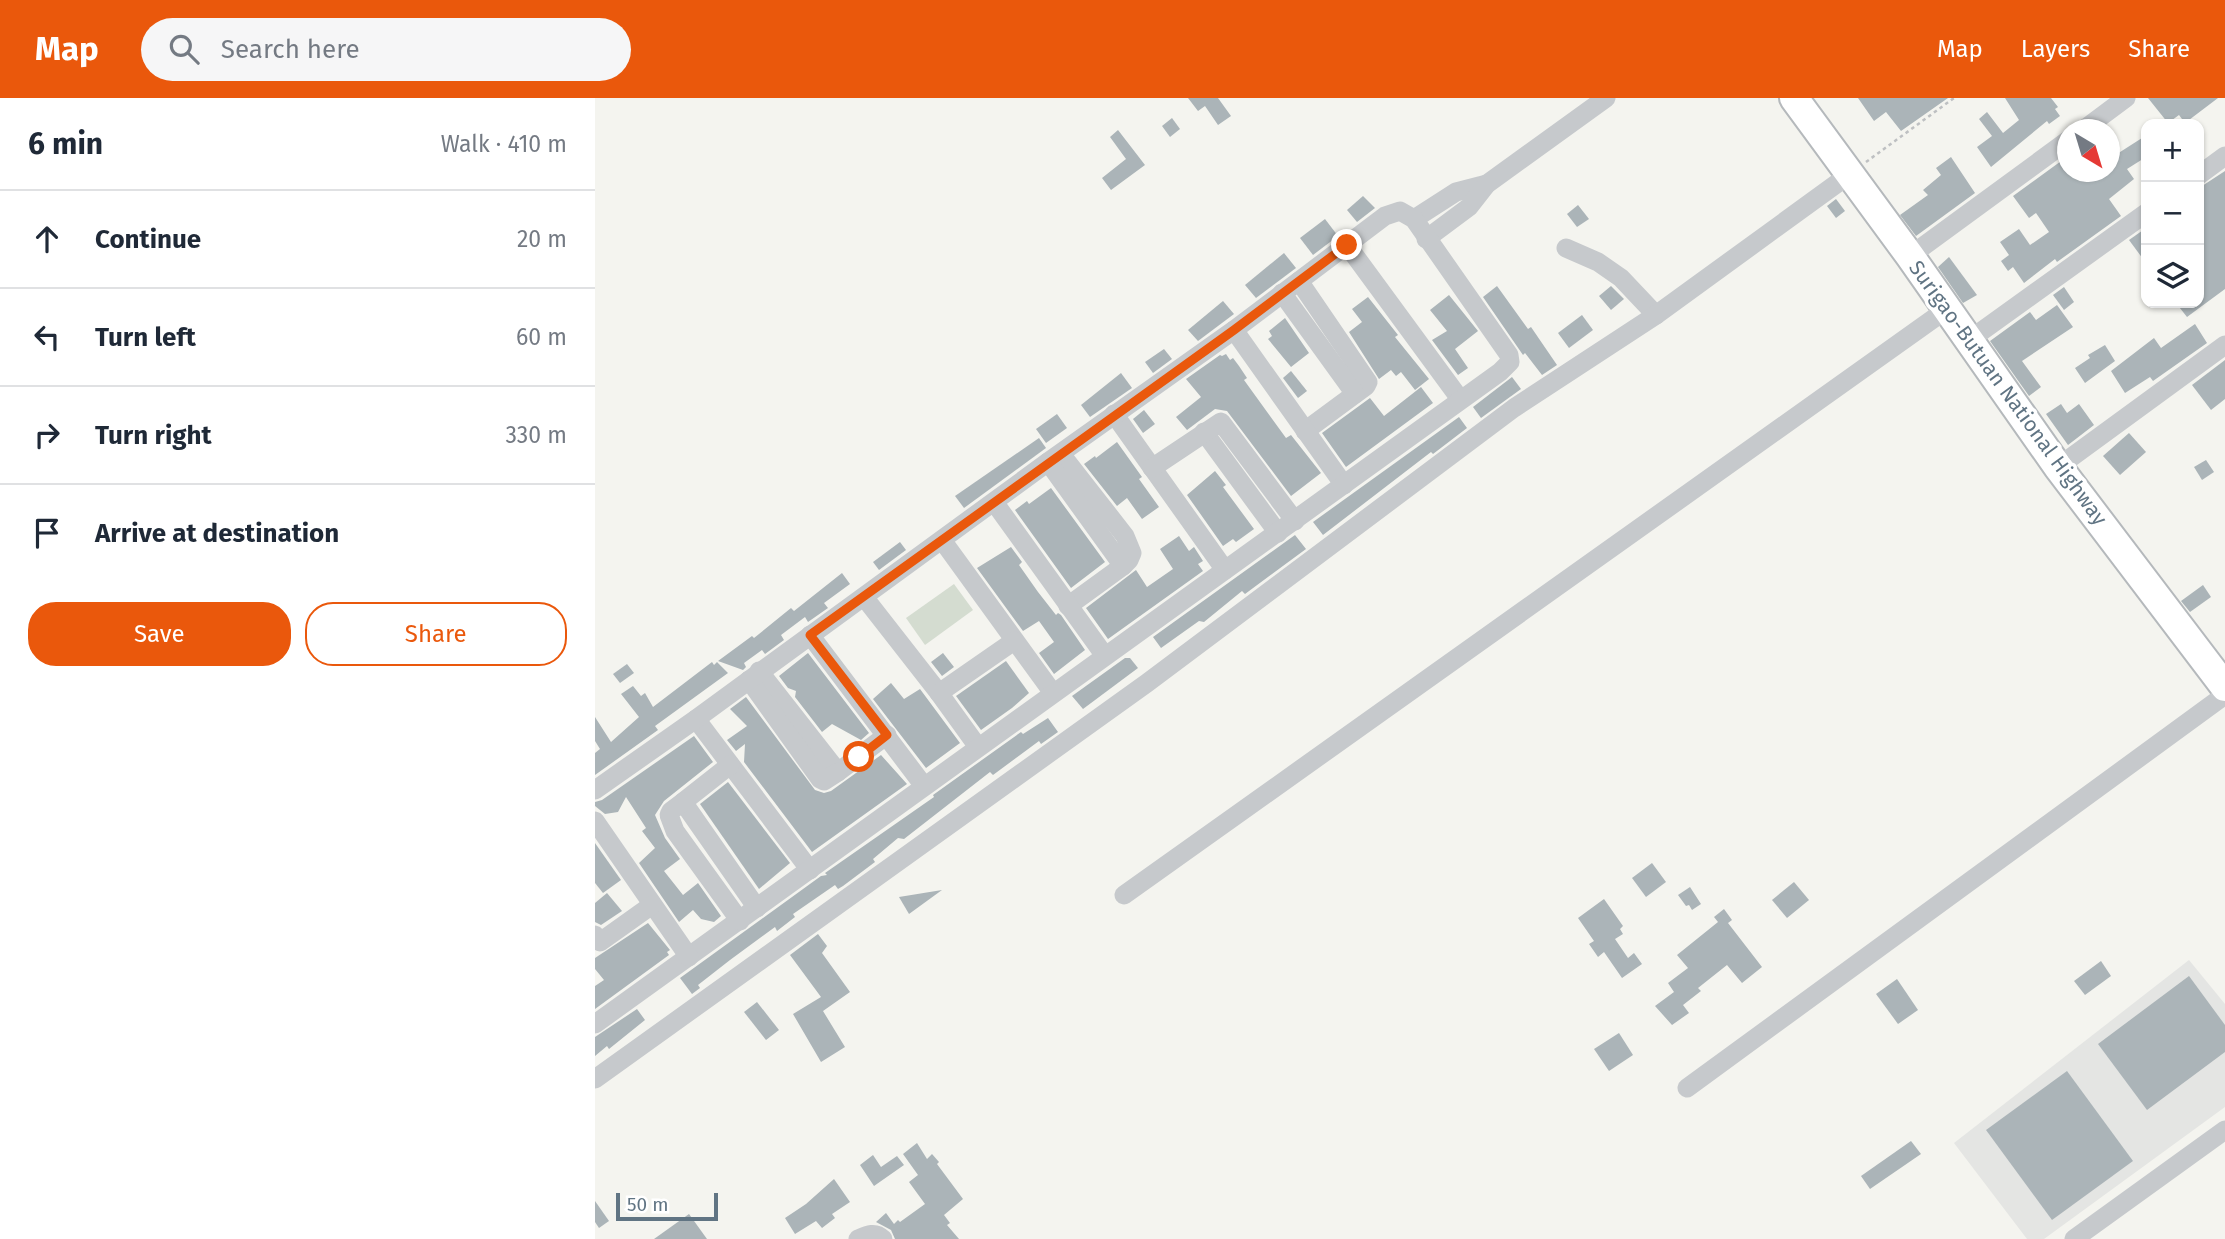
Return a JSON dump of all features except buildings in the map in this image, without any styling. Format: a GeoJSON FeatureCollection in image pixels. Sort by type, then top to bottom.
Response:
{"type":"FeatureCollection","features":[{"type":"Feature","properties":{"kind":"highway","name":"Surigao-Butuan National Highway"},"geometry":{"type":"LineString","coordinates":[[1794,98],[2059,467],[2225,687]]}},
{"type":"Feature","properties":{"kind":"street"},"geometry":{"type":"LineString","coordinates":[[1426,239],[1469,207],[1487,184],[1606,98]]}},
{"type":"Feature","properties":{"kind":"street"},"geometry":{"type":"LineString","coordinates":[[2098,119],[2126,98]]}},
{"type":"Feature","properties":{"kind":"street"},"geometry":{"type":"LineString","coordinates":[[1910,256],[2057,148]]}},
{"type":"Feature","properties":{"kind":"street"},"geometry":{"type":"LineString","coordinates":[[2204,171],[2225,156]]}},
{"type":"Feature","properties":{"kind":"street"},"geometry":{"type":"LineString","coordinates":[[595,1079],[1147,683],[1514,408],[1655,315],[1850,174]]}},
{"type":"Feature","properties":{"kind":"street"},"geometry":{"type":"LineString","coordinates":[[1414,219],[1455,192],[1487,184]]}},
{"type":"Feature","properties":{"kind":"street"},"geometry":{"type":"LineString","coordinates":[[595,790],[1234,330],[1385,216],[1401,211],[1414,219],[1509,355],[1510,362],[1500,372],[595,1024]]}},
{"type":"Feature","properties":{"kind":"street"},"geometry":{"type":"LineString","coordinates":[[1968,341],[2141,217]]}},
{"type":"Feature","properties":{"kind":"street"},"geometry":{"type":"LineString","coordinates":[[1347,245],[1459,399]]}},
{"type":"Feature","properties":{"kind":"street"},"geometry":{"type":"LineString","coordinates":[[1566,248],[1598,262],[1621,278],[1655,315]]}},
{"type":"Feature","properties":{"kind":"street"},"geometry":{"type":"LineString","coordinates":[[1299,281],[1368,382],[1305,431]]}},
{"type":"Feature","properties":{"kind":"street"},"geometry":{"type":"LineString","coordinates":[[1282,293],[1355,394]]}},
{"type":"Feature","properties":{"kind":"street"},"geometry":{"type":"LineString","coordinates":[[1124,895],[1947,309]]}},
{"type":"Feature","properties":{"kind":"street"},"geometry":{"type":"LineString","coordinates":[[1234,330],[1344,485]]}},
{"type":"Feature","properties":{"kind":"street"},"geometry":{"type":"LineString","coordinates":[[2059,467],[2225,345]]}},
{"type":"Feature","properties":{"kind":"street"},"geometry":{"type":"LineString","coordinates":[[1114,414],[1226,570]]}},
{"type":"Feature","properties":{"kind":"street"},"geometry":{"type":"LineString","coordinates":[[1152,468],[1218,423],[1223,424],[1295,521]]}},
{"type":"Feature","properties":{"kind":"street"},"geometry":{"type":"LineString","coordinates":[[1204,432],[1278,533]]}},
{"type":"Feature","properties":{"kind":"street"},"geometry":{"type":"LineString","coordinates":[[1054,458],[1123,566],[1069,606]]}},
{"type":"Feature","properties":{"kind":"street"},"geometry":{"type":"LineString","coordinates":[[994,502],[1105,656]]}},
{"type":"Feature","properties":{"kind":"street"},"geometry":{"type":"LineString","coordinates":[[942,540],[1053,693]]}},
{"type":"Feature","properties":{"kind":"street"},"geometry":{"type":"LineString","coordinates":[[864,597],[978,747]]}},
{"type":"Feature","properties":{"kind":"street"},"geometry":{"type":"LineString","coordinates":[[810,635],[924,786]]}},
{"type":"Feature","properties":{"kind":"street"},"geometry":{"type":"LineString","coordinates":[[939,693],[1014,641]]}},
{"type":"Feature","properties":{"kind":"street"},"geometry":{"type":"LineString","coordinates":[[754,676],[820,779],[824,781],[887,735]]}},
{"type":"Feature","properties":{"kind":"street"},"geometry":{"type":"LineString","coordinates":[[1687,1088],[2225,695]]}},
{"type":"Feature","properties":{"kind":"street"},"geometry":{"type":"LineString","coordinates":[[697,719],[810,870]]}},
{"type":"Feature","properties":{"kind":"street"},"geometry":{"type":"LineString","coordinates":[[730,765],[669,815],[675,831],[740,921]]}},
{"type":"Feature","properties":{"kind":"street"},"geometry":{"type":"LineString","coordinates":[[683,802],[757,908]]}},
{"type":"Feature","properties":{"kind":"street"},"geometry":{"type":"LineString","coordinates":[[595,821],[689,957]]}},
{"type":"Feature","properties":{"kind":"street"},"geometry":{"type":"LineString","coordinates":[[597,941],[652,905]]}},
{"type":"Feature","properties":{"kind":"street"},"geometry":{"type":"LineString","coordinates":[[2074,1239],[2225,1130]]}},
{"type":"Feature","properties":{"kind":"street"},"geometry":{"type":"LineString","coordinates":[[858,1239],[876,1234],[883,1239]]}},
{"type":"Feature","properties":{"kind":"path"},"geometry":{"type":"LineString","coordinates":[[1850,174],[1954,98]]}},
{"type":"Feature","properties":{"kind":"shaded area"},"geometry":{"type":"Polygon","coordinates":[[[954,584],[973,610],[925,645],[906,618],[954,584]]]}},
{"type":"Feature","properties":{"kind":"shaded area"},"geometry":{"type":"Polygon","coordinates":[[[2189,960],[2225,1004],[2225,1107],[2044,1239],[2027,1239],[1954,1143],[2189,960]]]}},
{"type":"Feature","properties":{"kind":"route"},"geometry":{"type":"LineString","coordinates":[[859,757],[887,735],[810,635],[1234,330],[1347,245]]}}]}
